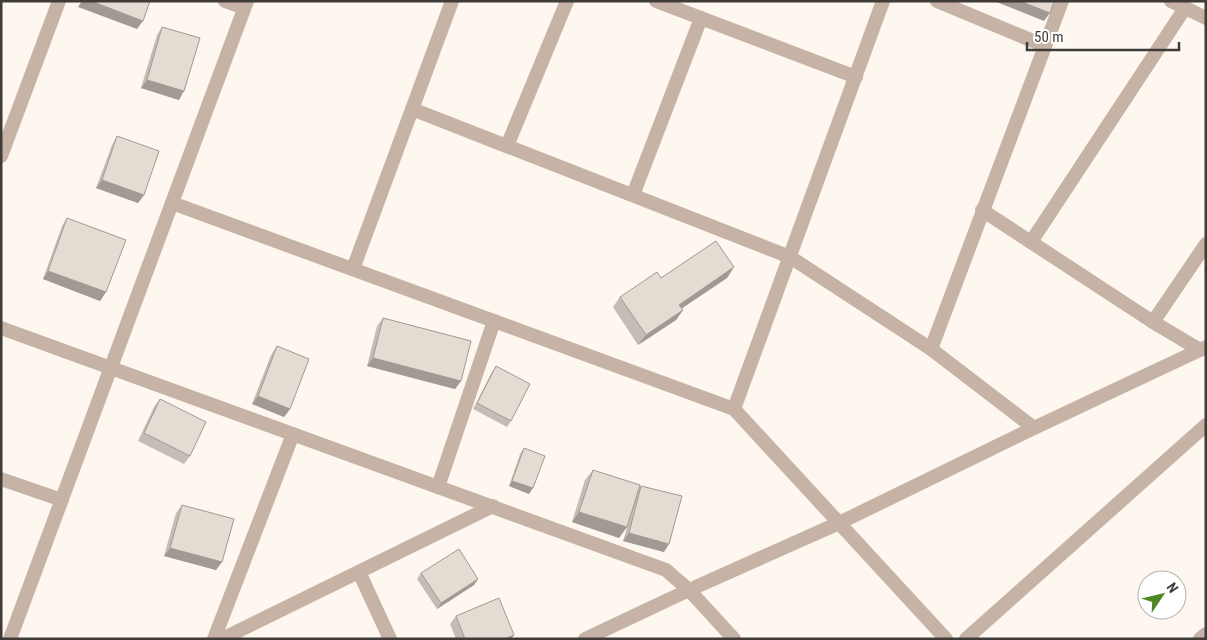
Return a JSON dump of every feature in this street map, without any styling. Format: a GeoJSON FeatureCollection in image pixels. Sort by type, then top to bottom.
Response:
{"type":"FeatureCollection","features":[{"type":"Feature","properties":{"kind":"street"},"geometry":{"type":"LineString","coordinates":[[1,156],[59,1]]}},
{"type":"Feature","properties":{"kind":"street"},"geometry":{"type":"LineString","coordinates":[[10,639],[245,5],[225,1]]}},
{"type":"Feature","properties":{"kind":"street"},"geometry":{"type":"LineString","coordinates":[[353,269],[452,1]]}},
{"type":"Feature","properties":{"kind":"street"},"geometry":{"type":"LineString","coordinates":[[507,146],[567,1]]}},
{"type":"Feature","properties":{"kind":"street"},"geometry":{"type":"LineString","coordinates":[[656,1],[856,77]]}},
{"type":"Feature","properties":{"kind":"street"},"geometry":{"type":"LineString","coordinates":[[734,409],[883,1]]}},
{"type":"Feature","properties":{"kind":"street"},"geometry":{"type":"LineString","coordinates":[[937,1],[1045,46]]}},
{"type":"Feature","properties":{"kind":"street"},"geometry":{"type":"LineString","coordinates":[[931,349],[1062,1]]}},
{"type":"Feature","properties":{"kind":"street"},"geometry":{"type":"LineString","coordinates":[[1171,1],[1206,18]]}},
{"type":"Feature","properties":{"kind":"street"},"geometry":{"type":"LineString","coordinates":[[1031,242],[1185,8]]}},
{"type":"Feature","properties":{"kind":"street"},"geometry":{"type":"LineString","coordinates":[[633,196],[701,18]]}},
{"type":"Feature","properties":{"kind":"street"},"geometry":{"type":"LineString","coordinates":[[412,109],[790,257],[931,349],[1034,428]]}},
{"type":"Feature","properties":{"kind":"street"},"geometry":{"type":"LineString","coordinates":[[172,203],[734,409],[946,639]]}},
{"type":"Feature","properties":{"kind":"street"},"geometry":{"type":"LineString","coordinates":[[982,210],[1153,322],[1203,349]]}},
{"type":"Feature","properties":{"kind":"street"},"geometry":{"type":"LineString","coordinates":[[1153,322],[1206,244]]}},
{"type":"Feature","properties":{"kind":"street"},"geometry":{"type":"LineString","coordinates":[[438,487],[494,321]]}},
{"type":"Feature","properties":{"kind":"street"},"geometry":{"type":"LineString","coordinates":[[1,328],[666,570],[689,590],[734,639]]}},
{"type":"Feature","properties":{"kind":"street"},"geometry":{"type":"LineString","coordinates":[[585,639],[839,523],[1034,428],[1203,349]]}},
{"type":"Feature","properties":{"kind":"street"},"geometry":{"type":"LineString","coordinates":[[966,639],[1206,425]]}},
{"type":"Feature","properties":{"kind":"street"},"geometry":{"type":"LineString","coordinates":[[214,639],[293,434]]}},
{"type":"Feature","properties":{"kind":"street"},"geometry":{"type":"LineString","coordinates":[[1,479],[62,500]]}},
{"type":"Feature","properties":{"kind":"street"},"geometry":{"type":"LineString","coordinates":[[222,639],[493,506]]}},
{"type":"Feature","properties":{"kind":"street"},"geometry":{"type":"LineString","coordinates":[[359,572],[390,639]]}},
{"type":"Feature","properties":{"kind":"street"},"geometry":{"type":"LineString","coordinates":[[1200,639],[1206,634]]}},
{"type":"Feature","properties":{"kind":"building"},"geometry":{"type":"Polygon","coordinates":[[[91,1],[150,1],[143,21],[91,1]]]}},
{"type":"Feature","properties":{"kind":"building"},"geometry":{"type":"Polygon","coordinates":[[[1020,1],[1054,1],[1050,13],[1020,1]]]}},
{"type":"Feature","properties":{"kind":"building"},"geometry":{"type":"Polygon","coordinates":[[[162,27],[200,38],[184,91],[147,80],[162,27]]]}},
{"type":"Feature","properties":{"kind":"building"},"geometry":{"type":"Polygon","coordinates":[[[117,136],[159,151],[144,195],[102,180],[117,136]]]}},
{"type":"Feature","properties":{"kind":"building"},"geometry":{"type":"Polygon","coordinates":[[[67,218],[126,240],[106,292],[48,271],[67,218]]]}},
{"type":"Feature","properties":{"kind":"building"},"geometry":{"type":"Polygon","coordinates":[[[716,241],[734,267],[679,305],[683,310],[646,335],[620,297],[657,272],[661,278],[716,241]]]}},
{"type":"Feature","properties":{"kind":"building"},"geometry":{"type":"Polygon","coordinates":[[[383,318],[471,341],[461,381],[373,358],[383,318]]]}},
{"type":"Feature","properties":{"kind":"building"},"geometry":{"type":"Polygon","coordinates":[[[277,346],[309,359],[290,409],[258,396],[277,346]]]}},
{"type":"Feature","properties":{"kind":"building"},"geometry":{"type":"Polygon","coordinates":[[[496,366],[530,384],[511,421],[477,403],[496,366]]]}},
{"type":"Feature","properties":{"kind":"building"},"geometry":{"type":"Polygon","coordinates":[[[160,399],[206,422],[190,456],[144,433],[160,399]]]}},
{"type":"Feature","properties":{"kind":"building"},"geometry":{"type":"Polygon","coordinates":[[[524,448],[545,456],[533,488],[512,481],[524,448]]]}},
{"type":"Feature","properties":{"kind":"building"},"geometry":{"type":"Polygon","coordinates":[[[593,470],[640,485],[627,527],[579,512],[593,470]]]}},
{"type":"Feature","properties":{"kind":"building"},"geometry":{"type":"Polygon","coordinates":[[[641,486],[682,496],[669,544],[629,533],[641,486]]]}},
{"type":"Feature","properties":{"kind":"building"},"geometry":{"type":"Polygon","coordinates":[[[182,505],[234,519],[222,562],[170,548],[182,505]]]}},
{"type":"Feature","properties":{"kind":"building"},"geometry":{"type":"Polygon","coordinates":[[[459,549],[478,579],[441,603],[421,573],[459,549]]]}},
{"type":"Feature","properties":{"kind":"building"},"geometry":{"type":"Polygon","coordinates":[[[499,598],[514,635],[504,639],[465,639],[456,616],[499,598]]]}}]}
